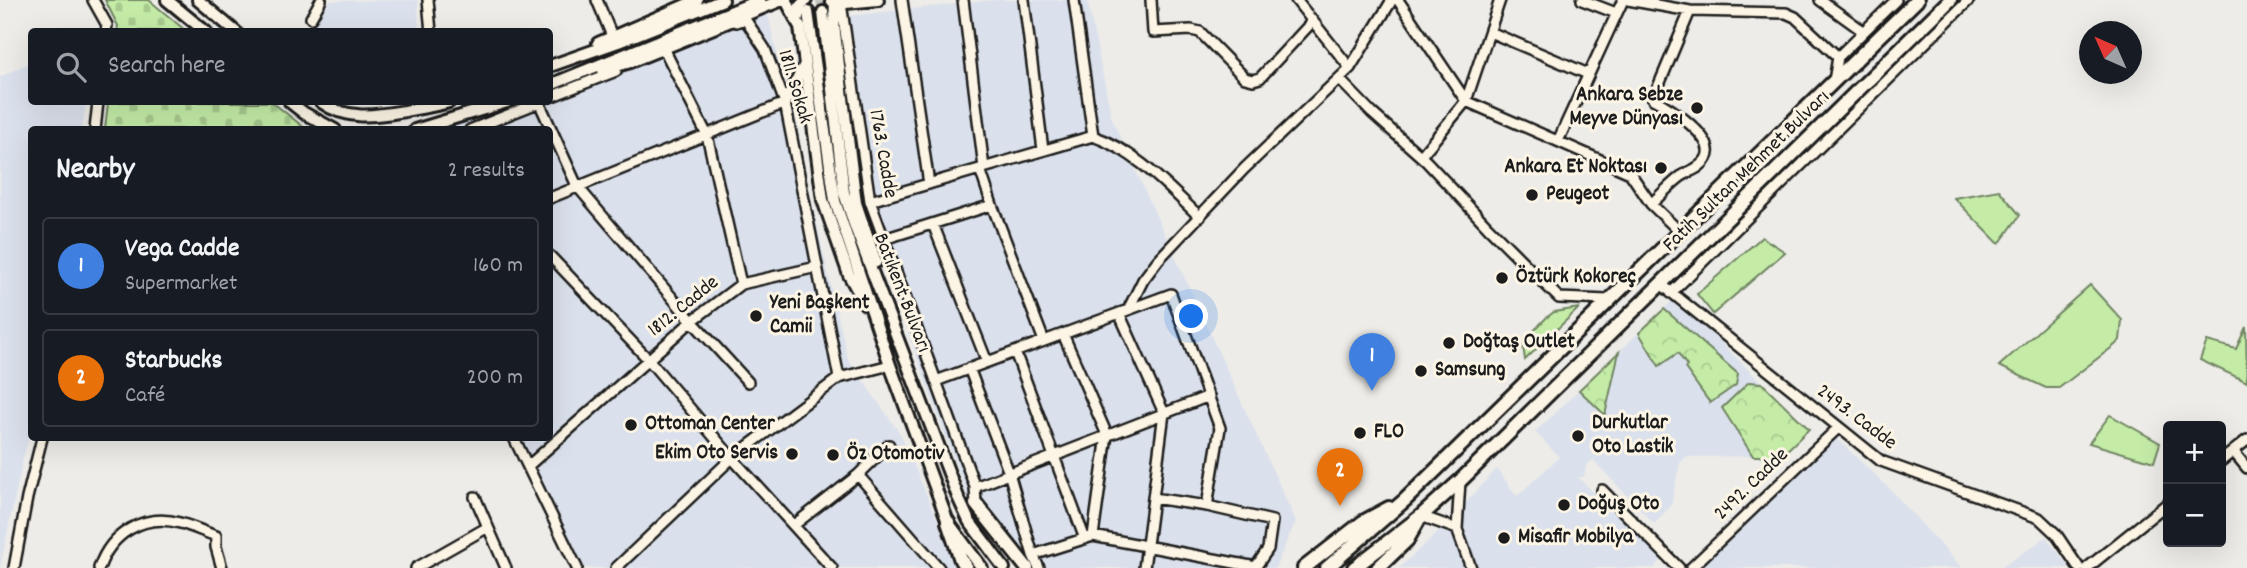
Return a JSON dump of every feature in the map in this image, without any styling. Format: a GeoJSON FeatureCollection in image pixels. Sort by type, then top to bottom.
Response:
{"type":"FeatureCollection","features":[{"type":"Feature","properties":{"kind":"highway","name":"Fatih Sultan Mehmet Bulvarı"},"geometry":{"type":"LineString","coordinates":[[1327,568],[1405,500],[1917,0]]}},
{"type":"Feature","properties":{"kind":"highway","name":"Fatih Sultan Mehmet Bulvarı"},"geometry":{"type":"LineString","coordinates":[[1354,568],[1421,516],[1460,481],[1950,0]]}},
{"type":"Feature","properties":{"kind":"highway"},"geometry":{"type":"LineString","coordinates":[[1304,568],[1363,522],[1405,500]]}},
{"type":"Feature","properties":{"kind":"highway"},"geometry":{"type":"LineString","coordinates":[[976,504],[1027,568]]}},
{"type":"Feature","properties":{"kind":"highway"},"geometry":{"type":"LineString","coordinates":[[1378,568],[1407,540],[1421,516]]}},
{"type":"Feature","properties":{"kind":"highway"},"geometry":{"type":"LineString","coordinates":[[948,522],[966,568]]}},
{"type":"Feature","properties":{"kind":"main road"},"geometry":{"type":"LineString","coordinates":[[167,0],[200,28]]}},
{"type":"Feature","properties":{"kind":"main road"},"geometry":{"type":"LineString","coordinates":[[198,0],[231,28]]}},
{"type":"Feature","properties":{"kind":"main road"},"geometry":{"type":"LineString","coordinates":[[553,65],[588,52],[697,0]]}},
{"type":"Feature","properties":{"kind":"main road"},"geometry":{"type":"LineString","coordinates":[[615,39],[723,0]]}},
{"type":"Feature","properties":{"kind":"main road"},"geometry":{"type":"LineString","coordinates":[[553,84],[760,0]]}},
{"type":"Feature","properties":{"kind":"main road"},"geometry":{"type":"LineString","coordinates":[[583,72],[588,74],[628,63],[784,0],[797,22],[805,63],[823,200],[849,275],[876,322]]}},
{"type":"Feature","properties":{"kind":"main road"},"geometry":{"type":"LineString","coordinates":[[797,22],[800,6],[806,0]]}},
{"type":"Feature","properties":{"kind":"main road"},"geometry":{"type":"LineString","coordinates":[[878,0],[835,2],[834,25],[856,203],[879,270],[879,288]]}},
{"type":"Feature","properties":{"kind":"main road","name":"Batıkent Bulvarı"},"geometry":{"type":"LineString","coordinates":[[808,12],[835,201],[890,365],[948,522],[982,568]]}},
{"type":"Feature","properties":{"kind":"main road","name":"Batıkent Bulvarı"},"geometry":{"type":"LineString","coordinates":[[823,12],[844,193],[855,227],[938,449],[969,521],[1004,568]]}},
{"type":"Feature","properties":{"kind":"main road"},"geometry":{"type":"LineString","coordinates":[[294,105],[327,126]]}},
{"type":"Feature","properties":{"kind":"main road"},"geometry":{"type":"LineString","coordinates":[[326,105],[352,116],[370,117],[428,105]]}},
{"type":"Feature","properties":{"kind":"main road"},"geometry":{"type":"LineString","coordinates":[[428,126],[497,105]]}},
{"type":"Feature","properties":{"kind":"main road"},"geometry":{"type":"LineString","coordinates":[[976,504],[977,520],[985,544]]}},
{"type":"Feature","properties":{"kind":"street"},"geometry":{"type":"LineString","coordinates":[[93,0],[107,28]]}},
{"type":"Feature","properties":{"kind":"street"},"geometry":{"type":"LineString","coordinates":[[311,18],[321,0]]}},
{"type":"Feature","properties":{"kind":"street"},"geometry":{"type":"LineString","coordinates":[[428,0],[431,28]]}},
{"type":"Feature","properties":{"kind":"street"},"geometry":{"type":"LineString","coordinates":[[597,0],[615,39]]}},
{"type":"Feature","properties":{"kind":"street"},"geometry":{"type":"LineString","coordinates":[[902,0],[929,184]]}},
{"type":"Feature","properties":{"kind":"street"},"geometry":{"type":"LineString","coordinates":[[963,0],[982,168],[992,205],[1044,341]]}},
{"type":"Feature","properties":{"kind":"street"},"geometry":{"type":"LineString","coordinates":[[1024,0],[1043,150]]}},
{"type":"Feature","properties":{"kind":"street"},"geometry":{"type":"LineString","coordinates":[[1074,0],[1093,136]]}},
{"type":"Feature","properties":{"kind":"street"},"geometry":{"type":"LineString","coordinates":[[1151,0],[1153,32],[1200,32],[1250,80],[1260,78],[1312,22]]}},
{"type":"Feature","properties":{"kind":"street"},"geometry":{"type":"LineString","coordinates":[[1296,0],[1350,68]]}},
{"type":"Feature","properties":{"kind":"street"},"geometry":{"type":"LineString","coordinates":[[1124,312],[1158,260],[1244,169],[1340,80],[1392,0]]}},
{"type":"Feature","properties":{"kind":"street"},"geometry":{"type":"LineString","coordinates":[[1398,0],[1466,100],[1630,173],[1651,204],[1679,230]]}},
{"type":"Feature","properties":{"kind":"street"},"geometry":{"type":"LineString","coordinates":[[1421,156],[1466,100],[1500,0]]}},
{"type":"Feature","properties":{"kind":"street"},"geometry":{"type":"LineString","coordinates":[[1582,0],[1616,13]]}},
{"type":"Feature","properties":{"kind":"street"},"geometry":{"type":"LineString","coordinates":[[1558,141],[1623,0]]}},
{"type":"Feature","properties":{"kind":"street"},"geometry":{"type":"LineString","coordinates":[[1628,0],[1690,11],[1786,13],[1795,17],[1838,57]]}},
{"type":"Feature","properties":{"kind":"street"},"geometry":{"type":"LineString","coordinates":[[1820,0],[1863,31]]}},
{"type":"Feature","properties":{"kind":"street"},"geometry":{"type":"LineString","coordinates":[[1834,81],[1838,57],[1896,0]]}},
{"type":"Feature","properties":{"kind":"street"},"geometry":{"type":"LineString","coordinates":[[1671,293],[1969,0]]}},
{"type":"Feature","properties":{"kind":"street","name":"1763. Cadde"},"geometry":{"type":"LineString","coordinates":[[835,2],[870,201],[975,486],[976,504]]}},
{"type":"Feature","properties":{"kind":"street"},"geometry":{"type":"LineString","coordinates":[[1651,204],[1681,177],[1706,160],[1709,152],[1707,143],[1692,126],[1664,104],[1653,99],[1690,11]]}},
{"type":"Feature","properties":{"kind":"street","name":"1811. Sokak"},"geometry":{"type":"LineString","coordinates":[[553,96],[745,19],[765,49],[785,103],[839,378]]}},
{"type":"Feature","properties":{"kind":"street"},"geometry":{"type":"LineString","coordinates":[[1490,32],[1588,74]]}},
{"type":"Feature","properties":{"kind":"street","name":"1812. Cadde"},"geometry":{"type":"LineString","coordinates":[[528,466],[692,321],[741,284],[707,135],[665,51]]}},
{"type":"Feature","properties":{"kind":"street"},"geometry":{"type":"LineString","coordinates":[[553,197],[785,103],[805,63]]}},
{"type":"Feature","properties":{"kind":"street"},"geometry":{"type":"LineString","coordinates":[[1340,80],[1372,113],[1421,156],[1559,298],[1608,300]]}},
{"type":"Feature","properties":{"kind":"street"},"geometry":{"type":"LineString","coordinates":[[95,126],[98,105]]}},
{"type":"Feature","properties":{"kind":"street"},"geometry":{"type":"LineString","coordinates":[[480,126],[532,105]]}},
{"type":"Feature","properties":{"kind":"street"},"geometry":{"type":"LineString","coordinates":[[540,105],[550,126]]}},
{"type":"Feature","properties":{"kind":"street"},"geometry":{"type":"LineString","coordinates":[[553,133],[577,186],[748,382]]}},
{"type":"Feature","properties":{"kind":"street"},"geometry":{"type":"LineString","coordinates":[[870,201],[1093,136],[1116,145],[1139,159],[1200,217]]}},
{"type":"Feature","properties":{"kind":"street"},"geometry":{"type":"LineString","coordinates":[[884,239],[992,205]]}},
{"type":"Feature","properties":{"kind":"street"},"geometry":{"type":"LineString","coordinates":[[933,224],[987,362]]}},
{"type":"Feature","properties":{"kind":"street"},"geometry":{"type":"LineString","coordinates":[[553,259],[648,359],[732,458],[832,568]]}},
{"type":"Feature","properties":{"kind":"street"},"geometry":{"type":"LineString","coordinates":[[741,284],[817,267]]}},
{"type":"Feature","properties":{"kind":"street","name":"2493. Cadde"},"geometry":{"type":"LineString","coordinates":[[1661,284],[1881,461],[2039,518],[2056,534],[2079,568]]}},
{"type":"Feature","properties":{"kind":"street"},"geometry":{"type":"LineString","coordinates":[[936,380],[1171,295],[1220,428],[1207,506]]}},
{"type":"Feature","properties":{"kind":"street"},"geometry":{"type":"LineString","coordinates":[[1124,312],[1164,413],[1144,568]]}},
{"type":"Feature","properties":{"kind":"street"},"geometry":{"type":"LineString","coordinates":[[1063,334],[1107,435],[1089,537]]}},
{"type":"Feature","properties":{"kind":"street"},"geometry":{"type":"LineString","coordinates":[[1014,352],[1089,537]]}},
{"type":"Feature","properties":{"kind":"street"},"geometry":{"type":"LineString","coordinates":[[616,568],[732,458],[839,378],[890,365]]}},
{"type":"Feature","properties":{"kind":"street"},"geometry":{"type":"LineString","coordinates":[[969,368],[1009,473],[1039,568]]}},
{"type":"Feature","properties":{"kind":"street"},"geometry":{"type":"LineString","coordinates":[[975,486],[1209,396]]}},
{"type":"Feature","properties":{"kind":"street","name":"2492. Cadde"},"geometry":{"type":"LineString","coordinates":[[1691,568],[1838,428]]}},
{"type":"Feature","properties":{"kind":"street"},"geometry":{"type":"LineString","coordinates":[[2226,457],[2247,440]]}},
{"type":"Feature","properties":{"kind":"street"},"geometry":{"type":"LineString","coordinates":[[14,568],[26,498],[41,441]]}},
{"type":"Feature","properties":{"kind":"street"},"geometry":{"type":"LineString","coordinates":[[516,441],[577,568]]}},
{"type":"Feature","properties":{"kind":"street"},"geometry":{"type":"LineString","coordinates":[[794,525],[858,475],[889,445]]}},
{"type":"Feature","properties":{"kind":"street"},"geometry":{"type":"LineString","coordinates":[[2233,452],[2247,468]]}},
{"type":"Feature","properties":{"kind":"street"},"geometry":{"type":"LineString","coordinates":[[858,475],[939,568]]}},
{"type":"Feature","properties":{"kind":"street"},"geometry":{"type":"LineString","coordinates":[[1460,481],[1457,528],[1471,568]]}},
{"type":"Feature","properties":{"kind":"street"},"geometry":{"type":"LineString","coordinates":[[1602,490],[1679,568]]}},
{"type":"Feature","properties":{"kind":"street"},"geometry":{"type":"LineString","coordinates":[[475,497],[506,568]]}},
{"type":"Feature","properties":{"kind":"street"},"geometry":{"type":"LineString","coordinates":[[1033,555],[1089,537],[1146,545],[1256,567],[1268,550],[1272,521],[1207,506],[1153,498]]}},
{"type":"Feature","properties":{"kind":"street"},"geometry":{"type":"LineString","coordinates":[[2092,567],[2163,507]]}},
{"type":"Feature","properties":{"kind":"street"},"geometry":{"type":"LineString","coordinates":[[1421,516],[1457,528]]}},
{"type":"Feature","properties":{"kind":"street"},"geometry":{"type":"LineString","coordinates":[[99,568],[110,546],[121,534],[144,521],[166,520],[216,536],[222,568]]}},
{"type":"Feature","properties":{"kind":"street"},"geometry":{"type":"LineString","coordinates":[[416,568],[488,527]]}},
{"type":"Feature","properties":{"kind":"shaded area"},"geometry":{"type":"Polygon","coordinates":[[[418,0],[419,28],[305,28],[330,1],[418,0]]]}},
{"type":"Feature","properties":{"kind":"shaded area"},"geometry":{"type":"Polygon","coordinates":[[[993,0],[1087,0],[1112,119],[1296,521],[1275,568],[1032,568],[968,498],[860,200],[838,17],[993,0]]]}},
{"type":"Feature","properties":{"kind":"shaded area"},"geometry":{"type":"Polygon","coordinates":[[[768,15],[848,359],[901,435],[958,568],[577,568],[515,441],[553,441],[553,126],[443,126],[506,105],[553,105],[553,89],[768,15]]]}},
{"type":"Feature","properties":{"kind":"shaded area"},"geometry":{"type":"Polygon","coordinates":[[[28,63],[28,105],[86,105],[82,126],[28,126],[28,440],[0,568],[0,77],[28,63]]]}},
{"type":"Feature","properties":{"kind":"shaded area"},"geometry":{"type":"Polygon","coordinates":[[[1672,301],[1712,334],[1809,429],[1773,464],[1764,456],[1686,457],[1680,463],[1671,506],[1654,524],[1593,460],[1586,466],[1584,477],[1578,477],[1615,514],[1624,516],[1664,557],[1654,568],[1399,568],[1437,533],[1497,469],[1517,496],[1559,457],[1535,432],[1672,301]]]}},
{"type":"Feature","properties":{"kind":"shaded area"},"geometry":{"type":"Polygon","coordinates":[[[1836,438],[1889,488],[1962,568],[1697,568],[1765,502],[1836,438]]]}},
{"type":"Feature","properties":{"kind":"shaded area"},"geometry":{"type":"Polygon","coordinates":[[[2046,537],[2070,568],[2001,568],[2046,537]]]}},
{"type":"Feature","properties":{"kind":"green space"},"geometry":{"type":"Polygon","coordinates":[[[105,0],[149,0],[182,28],[118,28],[105,0]]]}},
{"type":"Feature","properties":{"kind":"green space"},"geometry":{"type":"Polygon","coordinates":[[[108,105],[276,105],[302,126],[105,126],[108,105]]]}},
{"type":"Feature","properties":{"kind":"green space"},"geometry":{"type":"Polygon","coordinates":[[[1999,190],[2020,215],[1999,244],[1954,198],[1999,190]]]}},
{"type":"Feature","properties":{"kind":"green space"},"geometry":{"type":"Polygon","coordinates":[[[1762,237],[1785,252],[1713,314],[1697,294],[1762,237]]]}},
{"type":"Feature","properties":{"kind":"green space"},"geometry":{"type":"Polygon","coordinates":[[[2090,285],[2122,320],[2120,340],[2115,345],[2059,388],[2046,388],[1999,366],[2090,285]]]}},
{"type":"Feature","properties":{"kind":"green space"},"geometry":{"type":"Polygon","coordinates":[[[1579,308],[1525,360],[1525,340],[1546,318],[1554,312],[1579,308]]]}},
{"type":"Feature","properties":{"kind":"green space"},"geometry":{"type":"Polygon","coordinates":[[[1664,309],[1738,374],[1736,385],[1710,403],[1685,368],[1687,366],[1678,353],[1659,366],[1639,333],[1664,309]]]}},
{"type":"Feature","properties":{"kind":"green space"},"geometry":{"type":"Polygon","coordinates":[[[2246,327],[2247,382],[2200,360],[2207,341],[2236,349],[2246,327]]]}},
{"type":"Feature","properties":{"kind":"green space"},"geometry":{"type":"Polygon","coordinates":[[[1619,352],[1605,415],[1579,390],[1619,352]]]}},
{"type":"Feature","properties":{"kind":"green space"},"geometry":{"type":"Polygon","coordinates":[[[1749,382],[1762,383],[1809,429],[1773,464],[1764,456],[1753,456],[1722,408],[1749,382]]]}},
{"type":"Feature","properties":{"kind":"green space"},"geometry":{"type":"Polygon","coordinates":[[[2110,415],[2160,443],[2154,462],[2089,443],[2110,415]]]}},
{"type":"Feature","properties":{"kind":"tunnel"},"geometry":{"type":"LineString","coordinates":[[821,0],[823,12]]}},
{"type":"Feature","properties":{"kind":"place","name":"Ankara Sebze Meyve Dünyası"},"geometry":{"type":"Point","coordinates":[1697,108]}},
{"type":"Feature","properties":{"kind":"place","name":"Ankara Et Noktası"},"geometry":{"type":"Point","coordinates":[1661,168]}},
{"type":"Feature","properties":{"kind":"place","name":"Peugeot"},"geometry":{"type":"Point","coordinates":[1532,195]}},
{"type":"Feature","properties":{"kind":"place","name":"Öztürk Kokoreç"},"geometry":{"type":"Point","coordinates":[1502,278]}},
{"type":"Feature","properties":{"kind":"place","name":"Yeni Başkent Camii"},"geometry":{"type":"Point","coordinates":[756,316]}},
{"type":"Feature","properties":{"kind":"place","name":"Doğtaş Outlet"},"geometry":{"type":"Point","coordinates":[1449,343]}},
{"type":"Feature","properties":{"kind":"place","name":"Samsung"},"geometry":{"type":"Point","coordinates":[1421,371]}},
{"type":"Feature","properties":{"kind":"place","name":"Vega Cadde"},"geometry":{"type":"Point","coordinates":[1372,391]}},
{"type":"Feature","properties":{"kind":"place","name":"Ottoman Center"},"geometry":{"type":"Point","coordinates":[631,425]}},
{"type":"Feature","properties":{"kind":"place","name":"FLO"},"geometry":{"type":"Point","coordinates":[1360,433]}},
{"type":"Feature","properties":{"kind":"place","name":"Durkutlar Oto Lastik"},"geometry":{"type":"Point","coordinates":[1578,436]}},
{"type":"Feature","properties":{"kind":"place","name":"Ekim Oto Servis"},"geometry":{"type":"Point","coordinates":[792,454]}},
{"type":"Feature","properties":{"kind":"place","name":"Öz Otomotiv"},"geometry":{"type":"Point","coordinates":[833,455]}},
{"type":"Feature","properties":{"kind":"place","name":"Doğuş Oto"},"geometry":{"type":"Point","coordinates":[1564,505]}},
{"type":"Feature","properties":{"kind":"place","name":"Starbucks"},"geometry":{"type":"Point","coordinates":[1340,506]}},
{"type":"Feature","properties":{"kind":"place","name":"Misafir Mobilya"},"geometry":{"type":"Point","coordinates":[1504,538]}}]}
